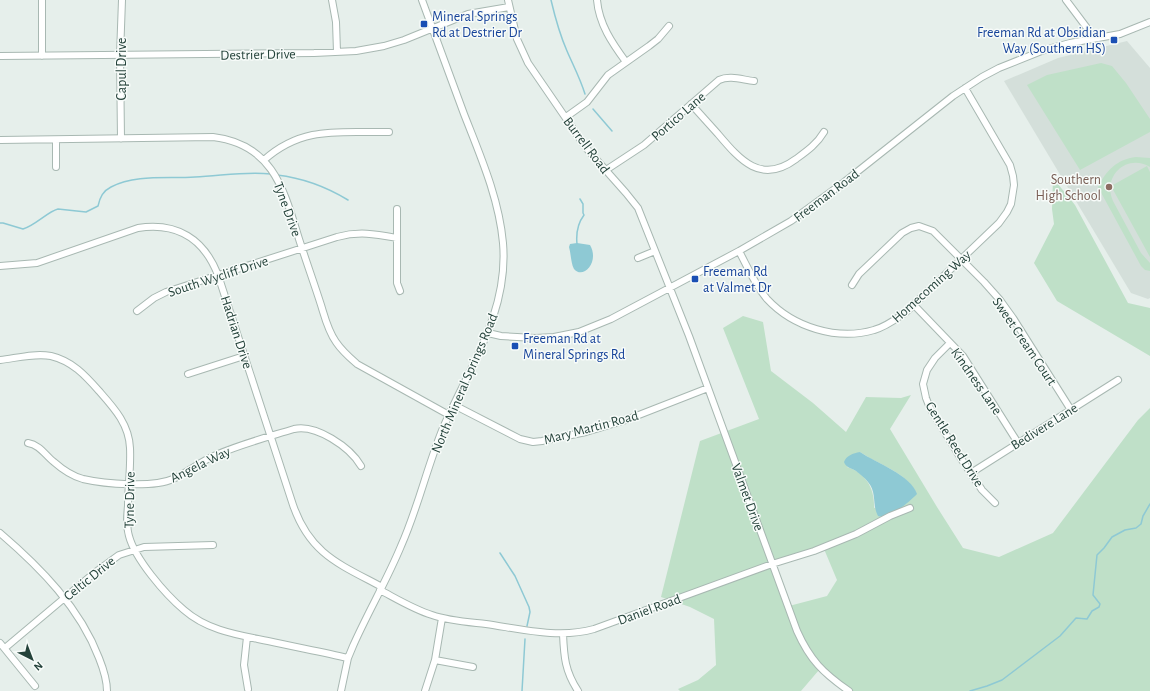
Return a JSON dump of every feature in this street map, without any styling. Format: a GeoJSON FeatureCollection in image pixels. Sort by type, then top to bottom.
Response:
{"type":"FeatureCollection","features":[{"type":"Feature","properties":{"kind":"street"},"geometry":{"type":"LineString","coordinates":[[42,0],[42,56]]}},
{"type":"Feature","properties":{"kind":"street","name":"Capul Drive"},"geometry":{"type":"LineString","coordinates":[[121,139],[120,55],[122,0]]}},
{"type":"Feature","properties":{"kind":"street"},"geometry":{"type":"LineString","coordinates":[[332,0],[336,22],[337,52]]}},
{"type":"Feature","properties":{"kind":"street","name":"North Mineral Springs Road"},"geometry":{"type":"LineString","coordinates":[[341,691],[348,658],[360,629],[405,537],[436,448],[449,415],[488,333],[500,295],[503,268],[503,241],[499,218],[487,176],[422,0]]}},
{"type":"Feature","properties":{"kind":"street","name":"Burrell Road"},"geometry":{"type":"LineString","coordinates":[[508,0],[514,31],[520,48],[528,63],[587,149],[638,208],[670,288]]}},
{"type":"Feature","properties":{"kind":"street"},"geometry":{"type":"LineString","coordinates":[[597,0],[606,34],[626,62]]}},
{"type":"Feature","properties":{"kind":"street"},"geometry":{"type":"LineString","coordinates":[[1066,0],[1087,28],[1090,39]]}},
{"type":"Feature","properties":{"kind":"street","name":"Destrier Drive"},"geometry":{"type":"LineString","coordinates":[[0,56],[356,51],[384,46],[404,40],[468,14],[509,7]]}},
{"type":"Feature","properties":{"kind":"street","name":"Freeman Road"},"geometry":{"type":"LineString","coordinates":[[488,333],[501,336],[547,338],[569,335],[610,319],[739,251],[791,221],[816,204],[965,88],[994,70],[1058,45],[1120,34],[1150,22]]}},
{"type":"Feature","properties":{"kind":"street"},"geometry":{"type":"LineString","coordinates":[[566,117],[587,102],[608,75],[658,39],[670,26]]}},
{"type":"Feature","properties":{"kind":"street","name":"Portico Lane"},"geometry":{"type":"LineString","coordinates":[[606,170],[644,145],[712,85],[724,78],[754,81]]}},
{"type":"Feature","properties":{"kind":"street","name":"Homecoming Way"},"geometry":{"type":"LineString","coordinates":[[739,251],[756,283],[773,305],[797,322],[814,329],[859,334],[890,323],[914,305],[999,223],[1011,204],[1014,185],[1010,165],[965,88]]}},
{"type":"Feature","properties":{"kind":"street"},"geometry":{"type":"LineString","coordinates":[[691,104],[732,152],[743,162],[761,169],[783,167],[794,161],[819,141],[824,132]]}},
{"type":"Feature","properties":{"kind":"street"},"geometry":{"type":"LineString","coordinates":[[264,160],[287,144],[312,134],[329,132],[388,132]]}},
{"type":"Feature","properties":{"kind":"street","name":"Tyne Drive"},"geometry":{"type":"LineString","coordinates":[[0,140],[188,137],[223,138],[233,140],[243,145],[264,160],[275,174],[284,190],[330,331],[342,350],[357,364],[449,415]]}},
{"type":"Feature","properties":{"kind":"street"},"geometry":{"type":"LineString","coordinates":[[56,140],[56,167]]}},
{"type":"Feature","properties":{"kind":"street"},"geometry":{"type":"LineString","coordinates":[[397,209],[397,283],[400,291]]}},
{"type":"Feature","properties":{"kind":"street","name":"Hadrian Drive"},"geometry":{"type":"LineString","coordinates":[[0,266],[37,263],[138,228],[158,226],[178,231],[194,241],[205,251],[218,275],[296,513],[307,535],[325,554],[381,588]]}},
{"type":"Feature","properties":{"kind":"street","name":"Sweet Cream Court"},"geometry":{"type":"LineString","coordinates":[[852,285],[859,274],[906,230],[919,226],[933,231],[984,282],[1013,318],[1071,410]]}},
{"type":"Feature","properties":{"kind":"street","name":"South Wycliff Drive"},"geometry":{"type":"LineString","coordinates":[[137,311],[159,295],[337,237],[355,233],[397,238]]}},
{"type":"Feature","properties":{"kind":"street"},"geometry":{"type":"LineString","coordinates":[[638,258],[655,251]]}},
{"type":"Feature","properties":{"kind":"street","name":"Valmet Drive"},"geometry":{"type":"LineString","coordinates":[[670,288],[689,336],[792,620],[809,654],[825,673],[849,691]]}},
{"type":"Feature","properties":{"kind":"street","name":"Kindness Lane"},"geometry":{"type":"LineString","coordinates":[[914,305],[963,356],[1018,442]]}},
{"type":"Feature","properties":{"kind":"street","name":"Gentle Reed Drive"},"geometry":{"type":"LineString","coordinates":[[950,342],[935,358],[927,370],[923,384],[926,398],[930,408],[982,490],[995,504]]}},
{"type":"Feature","properties":{"kind":"street","name":"Tyne Drive"},"geometry":{"type":"LineString","coordinates":[[0,360],[27,356],[46,356],[63,360],[82,372],[116,410],[127,430],[130,447],[127,527],[134,549],[142,564],[172,599],[185,611],[197,620],[213,628],[247,637],[348,658]]}},
{"type":"Feature","properties":{"kind":"street"},"geometry":{"type":"LineString","coordinates":[[188,374],[244,356]]}},
{"type":"Feature","properties":{"kind":"street","name":"Bedivere Lane"},"geometry":{"type":"LineString","coordinates":[[971,473],[1118,380]]}},
{"type":"Feature","properties":{"kind":"street","name":"Mary Martin Road"},"geometry":{"type":"LineString","coordinates":[[454,405],[520,439],[542,441],[586,432],[626,420],[708,388]]}},
{"type":"Feature","properties":{"kind":"street","name":"Angela Way"},"geometry":{"type":"LineString","coordinates":[[28,443],[37,446],[54,462],[77,477],[96,481],[158,483],[178,476],[214,456],[270,436],[298,428],[309,429],[324,434],[353,455],[361,466]]}},
{"type":"Feature","properties":{"kind":"street","name":"Daniel Road"},"geometry":{"type":"LineString","coordinates":[[381,588],[402,603],[419,611],[442,618],[563,634],[577,634],[772,564],[814,551],[856,534],[910,508]]}},
{"type":"Feature","properties":{"kind":"street"},"geometry":{"type":"LineString","coordinates":[[0,533],[20,551],[65,598],[76,613],[91,638],[102,666],[107,691]]}},
{"type":"Feature","properties":{"kind":"street","name":"Celtic Drive"},"geometry":{"type":"LineString","coordinates":[[5,648],[114,558],[134,549],[156,546],[213,545]]}},
{"type":"Feature","properties":{"kind":"street"},"geometry":{"type":"LineString","coordinates":[[425,691],[435,660],[442,618]]}},
{"type":"Feature","properties":{"kind":"street"},"geometry":{"type":"LineString","coordinates":[[563,634],[564,658],[568,673],[578,691]]}},
{"type":"Feature","properties":{"kind":"street"},"geometry":{"type":"LineString","coordinates":[[247,637],[244,665],[248,689]]}},
{"type":"Feature","properties":{"kind":"street"},"geometry":{"type":"LineString","coordinates":[[0,643],[35,686]]}},
{"type":"Feature","properties":{"kind":"street"},"geometry":{"type":"LineString","coordinates":[[435,660],[473,667]]}},
{"type":"Feature","properties":{"kind":"shaded area","name":"Southern High School"},"geometry":{"type":"Polygon","coordinates":[[[1127,41],[1150,68],[1150,298],[1148,299],[1131,293],[1004,81],[1058,58],[1127,41]]]}},
{"type":"Feature","properties":{"kind":"green space"},"geometry":{"type":"Polygon","coordinates":[[[1101,63],[1112,66],[1126,83],[1150,119],[1150,132],[1080,170],[1027,85],[1047,75],[1101,63]]]}},
{"type":"Feature","properties":{"kind":"green space"},"geometry":{"type":"Polygon","coordinates":[[[1129,158],[1150,158],[1150,167],[1141,163],[1125,165],[1118,170],[1114,176],[1110,192],[1113,201],[1141,253],[1150,263],[1150,271],[1145,270],[1141,266],[1098,187],[1109,171],[1118,163],[1129,158]]]}},
{"type":"Feature","properties":{"kind":"green space"},"geometry":{"type":"Polygon","coordinates":[[[1147,166],[1150,172],[1150,257],[1111,186],[1147,166]]]}},
{"type":"Feature","properties":{"kind":"green space"},"geometry":{"type":"Polygon","coordinates":[[[1053,178],[1075,205],[1128,303],[1150,308],[1150,356],[1057,301],[1034,263],[1054,224],[1052,209],[1053,178]]]}},
{"type":"Feature","properties":{"kind":"green space"},"geometry":{"type":"Polygon","coordinates":[[[743,316],[763,322],[771,371],[813,403],[846,432],[866,397],[901,398],[911,395],[890,429],[963,548],[999,557],[1053,533],[1138,420],[1150,408],[1150,691],[846,691],[819,670],[801,691],[680,691],[678,689],[698,680],[716,665],[714,619],[690,607],[661,597],[700,441],[759,419],[723,328],[743,316]],[[860,452],[847,467],[859,473],[868,483],[873,494],[874,508],[916,492],[905,479],[891,469],[860,452]],[[824,549],[774,565],[789,606],[827,596],[837,580],[824,549]]]}},
{"type":"Feature","properties":{"kind":"water"},"geometry":{"type":"Polygon","coordinates":[[[577,243],[590,245],[593,251],[592,263],[586,271],[582,272],[578,272],[574,269],[569,247],[570,244],[577,243]]]}},
{"type":"Feature","properties":{"kind":"water"},"geometry":{"type":"Polygon","coordinates":[[[860,452],[901,475],[908,481],[917,494],[904,506],[893,513],[883,517],[878,516],[871,486],[862,476],[848,467],[844,462],[850,455],[860,452]]]}},
{"type":"Feature","properties":{"kind":"waterway"},"geometry":{"type":"LineString","coordinates":[[551,0],[562,39],[585,94]]}},
{"type":"Feature","properties":{"kind":"waterway"},"geometry":{"type":"LineString","coordinates":[[593,109],[612,131]]}},
{"type":"Feature","properties":{"kind":"waterway"},"geometry":{"type":"LineString","coordinates":[[0,223],[23,229],[58,209],[86,212],[98,206],[102,195],[106,190],[131,180],[242,173],[271,174]]}},
{"type":"Feature","properties":{"kind":"waterway"},"geometry":{"type":"LineString","coordinates":[[277,175],[314,183],[348,200]]}},
{"type":"Feature","properties":{"kind":"waterway"},"geometry":{"type":"LineString","coordinates":[[577,244],[578,229],[584,215],[583,204],[580,199]]}},
{"type":"Feature","properties":{"kind":"waterway"},"geometry":{"type":"LineString","coordinates":[[970,691],[1002,680],[1060,636],[1076,618],[1087,619],[1092,611],[1099,607],[1100,604],[1093,595],[1097,555],[1112,537],[1125,530],[1136,528],[1141,524],[1143,516],[1150,504]]}},
{"type":"Feature","properties":{"kind":"waterway"},"geometry":{"type":"LineString","coordinates":[[500,553],[515,576],[529,607],[530,612],[527,626]]}},
{"type":"Feature","properties":{"kind":"waterway"},"geometry":{"type":"LineString","coordinates":[[522,691],[525,639]]}},
{"type":"Feature","properties":{"kind":"place","name":"Mineral Springs Rd at Destrier Dr"},"geometry":{"type":"Point","coordinates":[424,24]}},
{"type":"Feature","properties":{"kind":"place","name":"Freeman Rd at Obsidian Way (Southern HS)"},"geometry":{"type":"Point","coordinates":[1114,40]}},
{"type":"Feature","properties":{"kind":"place","name":"Southern High School"},"geometry":{"type":"Point","coordinates":[1109,187]}},
{"type":"Feature","properties":{"kind":"place","name":"Freeman Rd at Valmet Dr"},"geometry":{"type":"Point","coordinates":[695,279]}},
{"type":"Feature","properties":{"kind":"place","name":"Freeman Rd at Mineral Springs Rd"},"geometry":{"type":"Point","coordinates":[515,346]}}]}
